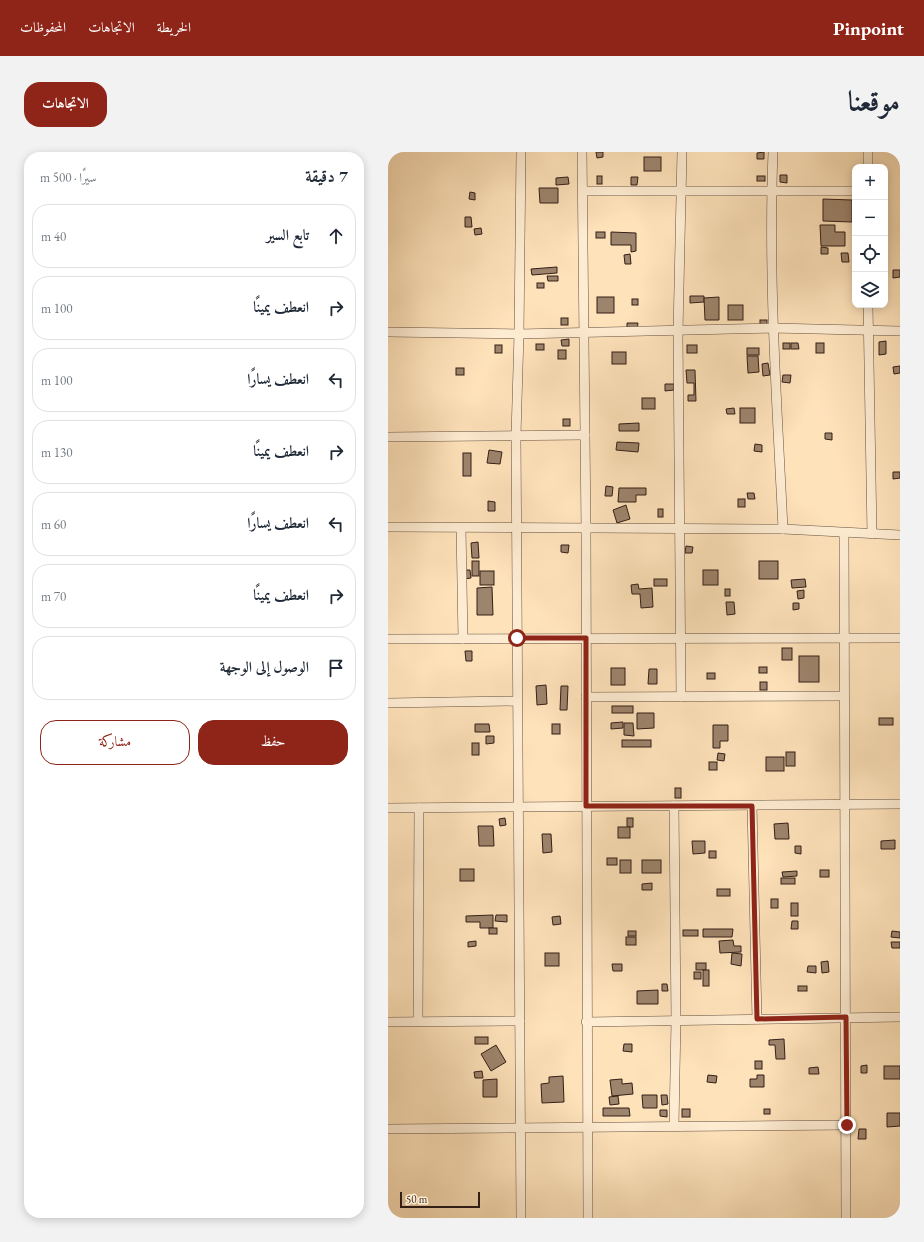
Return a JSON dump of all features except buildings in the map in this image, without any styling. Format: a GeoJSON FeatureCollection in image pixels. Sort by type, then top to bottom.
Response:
{"type":"FeatureCollection","features":[{"type":"Feature","properties":{"kind":"street"},"geometry":{"type":"LineString","coordinates":[[521,152],[519,334],[516,436],[521,1218]]}},
{"type":"Feature","properties":{"kind":"street"},"geometry":{"type":"LineString","coordinates":[[582,152],[586,529],[586,1022],[589,1126],[588,1218]]}},
{"type":"Feature","properties":{"kind":"street"},"geometry":{"type":"LineString","coordinates":[[681,697],[678,332],[682,152]]}},
{"type":"Feature","properties":{"kind":"street"},"geometry":{"type":"LineString","coordinates":[[772,152],[771,191],[773,328],[783,529]]}},
{"type":"Feature","properties":{"kind":"street"},"geometry":{"type":"LineString","coordinates":[[868,152],[868,164]]}},
{"type":"Feature","properties":{"kind":"street"},"geometry":{"type":"LineString","coordinates":[[583,191],[852,191]]}},
{"type":"Feature","properties":{"kind":"street"},"geometry":{"type":"LineString","coordinates":[[868,308],[872,534]]}},
{"type":"Feature","properties":{"kind":"street"},"geometry":{"type":"LineString","coordinates":[[388,332],[519,334],[678,332],[773,328],[900,331]]}},
{"type":"Feature","properties":{"kind":"street"},"geometry":{"type":"LineString","coordinates":[[388,437],[585,435]]}},
{"type":"Feature","properties":{"kind":"street"},"geometry":{"type":"LineString","coordinates":[[388,527],[679,530],[783,529],[900,535]]}},
{"type":"Feature","properties":{"kind":"street"},"geometry":{"type":"LineString","coordinates":[[461,528],[464,639]]}},
{"type":"Feature","properties":{"kind":"street"},"geometry":{"type":"LineString","coordinates":[[844,533],[847,1125],[846,1218]]}},
{"type":"Feature","properties":{"kind":"street"},"geometry":{"type":"LineString","coordinates":[[388,638],[900,638]]}},
{"type":"Feature","properties":{"kind":"street"},"geometry":{"type":"LineString","coordinates":[[586,697],[844,696]]}},
{"type":"Feature","properties":{"kind":"street"},"geometry":{"type":"LineString","coordinates":[[388,703],[517,701]]}},
{"type":"Feature","properties":{"kind":"street"},"geometry":{"type":"LineString","coordinates":[[388,808],[900,804]]}},
{"type":"Feature","properties":{"kind":"street"},"geometry":{"type":"LineString","coordinates":[[674,806],[676,1020],[674,1125]]}},
{"type":"Feature","properties":{"kind":"street"},"geometry":{"type":"LineString","coordinates":[[752,806],[757,1019]]}},
{"type":"Feature","properties":{"kind":"street"},"geometry":{"type":"LineString","coordinates":[[418,1021],[419,808]]}},
{"type":"Feature","properties":{"kind":"street"},"geometry":{"type":"LineString","coordinates":[[586,1022],[900,1017]]}},
{"type":"Feature","properties":{"kind":"street"},"geometry":{"type":"LineString","coordinates":[[388,1022],[520,1020]]}},
{"type":"Feature","properties":{"kind":"street"},"geometry":{"type":"LineString","coordinates":[[388,1129],[674,1125],[847,1125]]}},
{"type":"Feature","properties":{"kind":"route"},"geometry":{"type":"LineString","coordinates":[[517,638],[586,638],[586,806],[752,806],[757,1019],[846,1017],[847,1125]]}}]}
